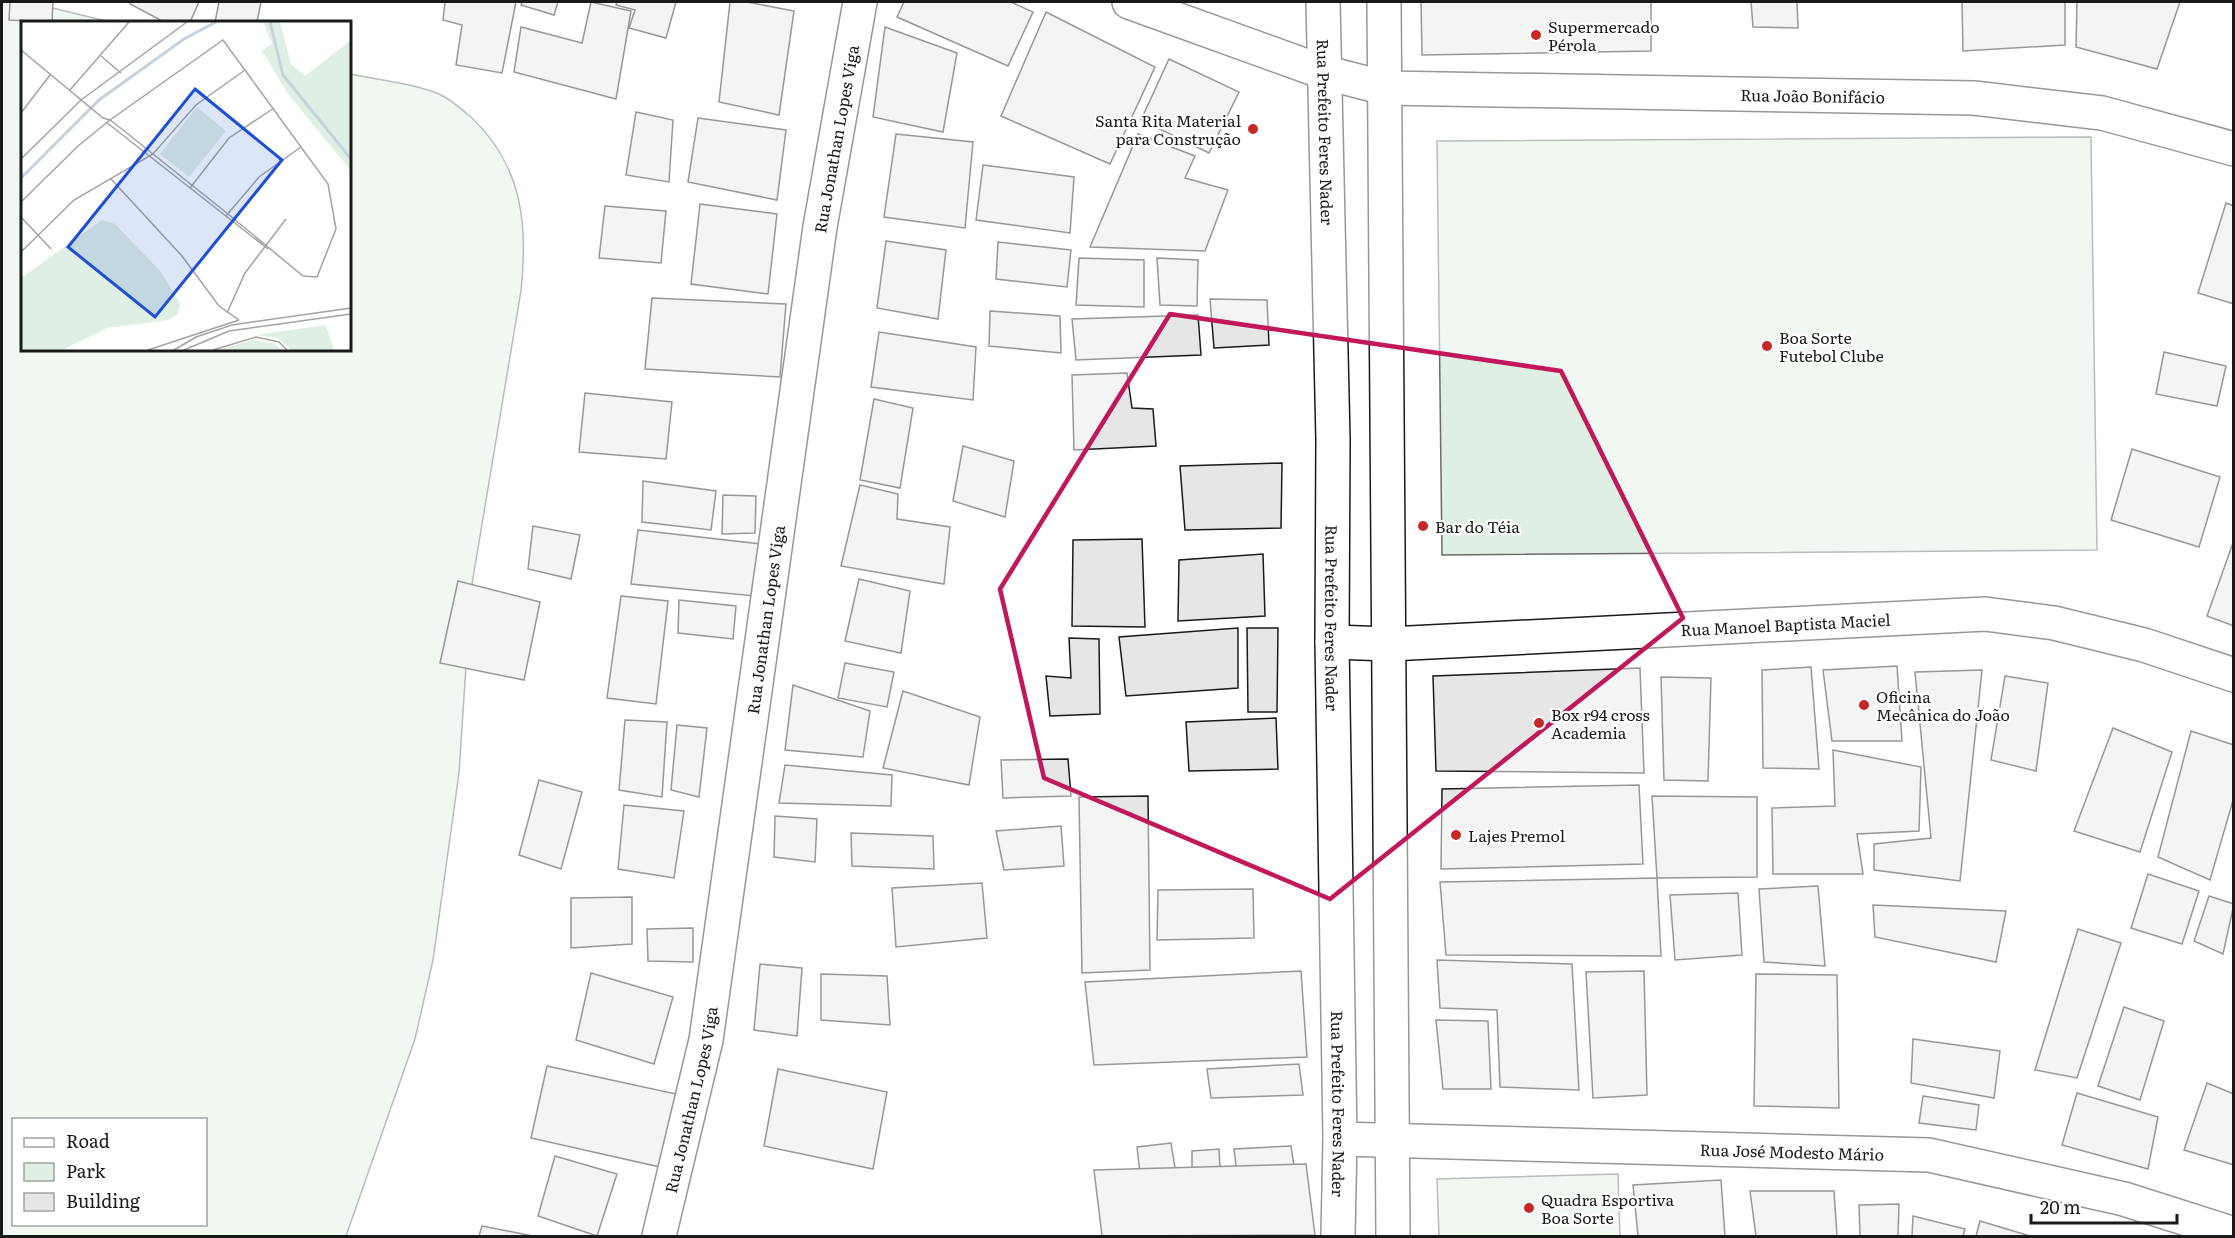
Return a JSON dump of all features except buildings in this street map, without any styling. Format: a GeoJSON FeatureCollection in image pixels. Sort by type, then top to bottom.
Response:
{"type":"FeatureCollection","features":[{"type":"Feature","properties":{"kind":"street","name":"Rua Jonathan Lopes Viga"},"geometry":{"type":"LineString","coordinates":[[658,1236],[706,1040],[820,227],[860,2]]}},
{"type":"Feature","properties":{"kind":"street","name":"Rua João Bonifácio"},"geometry":{"type":"LineString","coordinates":[[1129,2],[1323,72],[1385,88],[1974,98],[2102,113],[2234,149]]}},
{"type":"Feature","properties":{"kind":"street","name":"Rua Prefeito Feres Nader"},"geometry":{"type":"LineString","coordinates":[[1323,2],[1333,440],[1332,642],[1340,1139],[1338,1236]]}},
{"type":"Feature","properties":{"kind":"street"},"geometry":{"type":"LineString","coordinates":[[1384,2],[1393,1236]]}},
{"type":"Feature","properties":{"kind":"street","name":"Rua Manoel Baptista Maciel"},"geometry":{"type":"LineString","coordinates":[[1332,642],[1390,644],[1985,614],[2054,622],[2144,645],[2234,675]]}},
{"type":"Feature","properties":{"kind":"street","name":"Rua José Modesto Mário"},"geometry":{"type":"LineString","coordinates":[[1340,1139],[1929,1155],[2124,1199],[2234,1234]]}},
{"type":"Feature","properties":{"kind":"highlighted area"},"geometry":{"type":"Polygon","coordinates":[[[1170,314],[1561,371],[1683,618],[1330,899],[1044,778],[1000,589],[1170,314]]]}},
{"type":"Feature","properties":{"kind":"green space"},"geometry":{"type":"Polygon","coordinates":[[[2,2],[28,2],[106,21],[21,21],[21,351],[351,351],[351,74],[428,90],[452,102],[472,118],[489,137],[512,177],[518,198],[523,243],[521,291],[471,590],[459,773],[433,960],[415,1039],[346,1236],[2,1236],[2,2]]]}},
{"type":"Feature","properties":{"kind":"green space","name":"Boa Sorte Futebol Clube"},"geometry":{"type":"Polygon","coordinates":[[[2091,137],[2097,550],[1442,555],[1437,141],[2091,137]]]}},
{"type":"Feature","properties":{"kind":"green space","name":"Quadra Esportiva Boa Sorte"},"geometry":{"type":"Polygon","coordinates":[[[1618,1174],[1620,1236],[1439,1236],[1437,1179],[1618,1174]]]}},
{"type":"Feature","properties":{"kind":"place","name":"Supermercado Pérola"},"geometry":{"type":"Point","coordinates":[1536,35]}},
{"type":"Feature","properties":{"kind":"place","name":"Santa Rita Material para Construção"},"geometry":{"type":"Point","coordinates":[1253,129]}},
{"type":"Feature","properties":{"kind":"place","name":"Boa Sorte Futebol Clube"},"geometry":{"type":"Point","coordinates":[1767,346]}},
{"type":"Feature","properties":{"kind":"place","name":"Bar do Téia"},"geometry":{"type":"Point","coordinates":[1423,526]}},
{"type":"Feature","properties":{"kind":"place","name":"Oficina Mecânica do João"},"geometry":{"type":"Point","coordinates":[1864,705]}},
{"type":"Feature","properties":{"kind":"place","name":"Box r94 cross Academia"},"geometry":{"type":"Point","coordinates":[1539,723]}},
{"type":"Feature","properties":{"kind":"place","name":"Lajes Premol"},"geometry":{"type":"Point","coordinates":[1456,835]}},
{"type":"Feature","properties":{"kind":"place","name":"Quadra Esportiva Boa Sorte"},"geometry":{"type":"Point","coordinates":[1529,1208]}}]}
